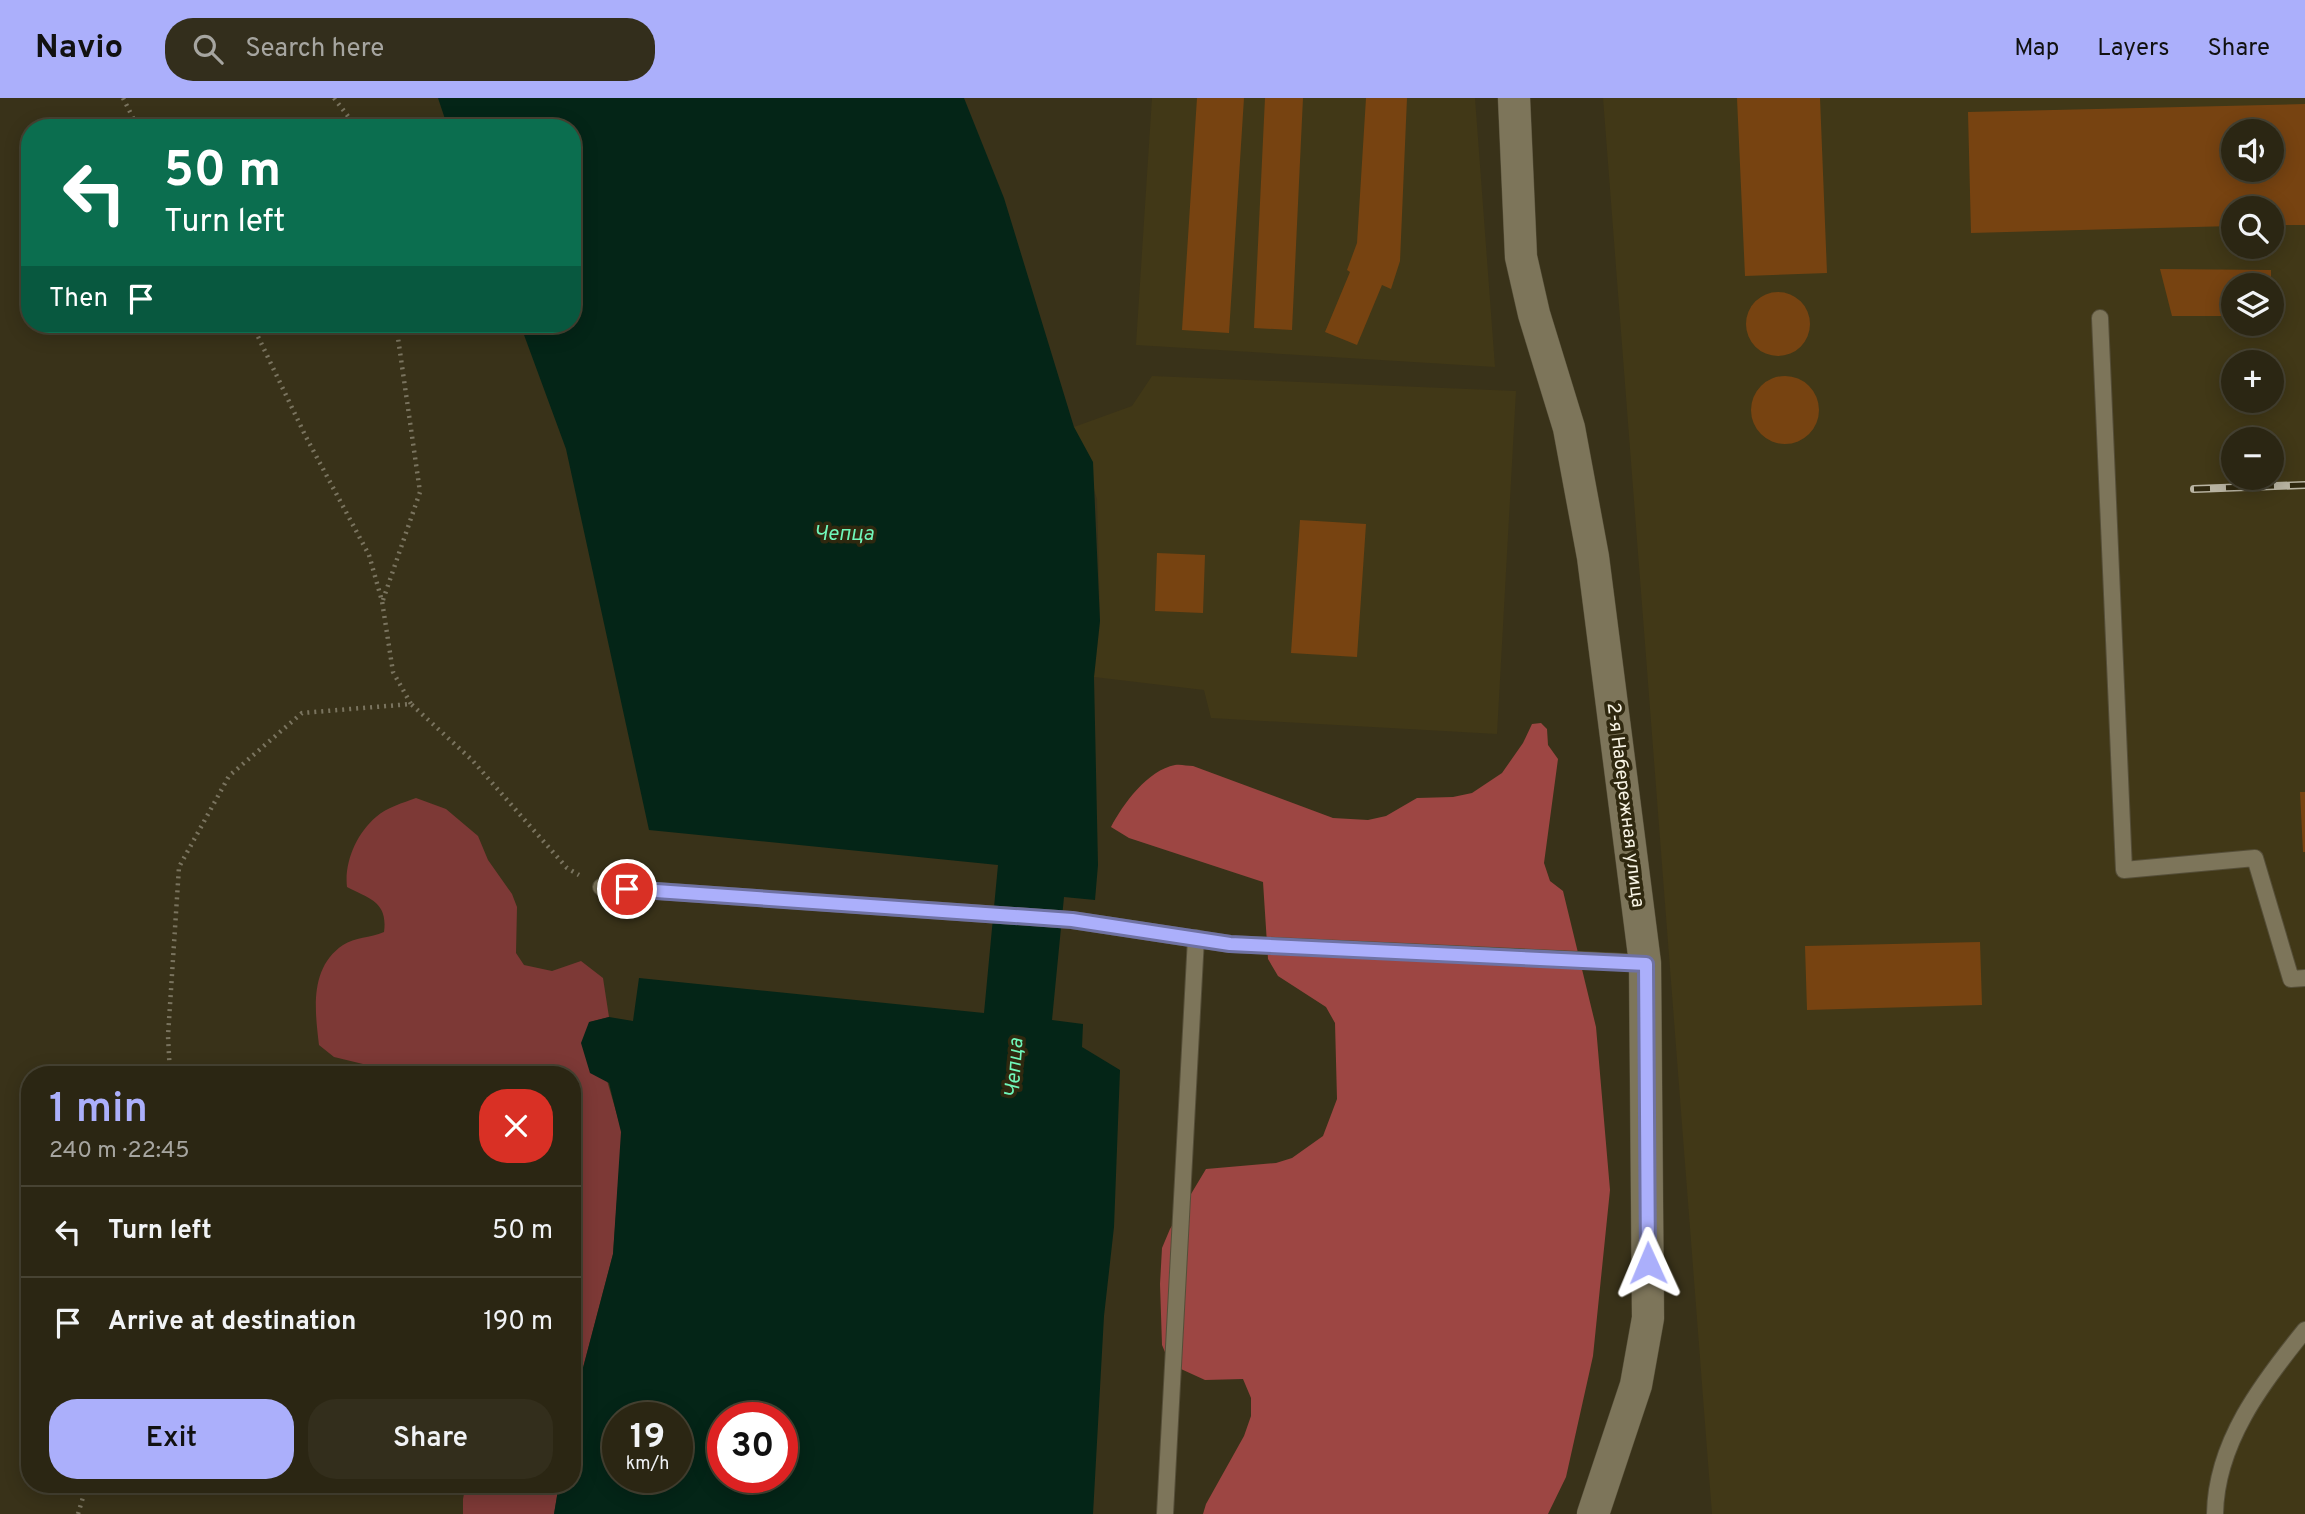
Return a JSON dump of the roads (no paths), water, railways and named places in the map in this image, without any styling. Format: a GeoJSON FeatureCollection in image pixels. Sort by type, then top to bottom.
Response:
{"type":"FeatureCollection","features":[{"type":"Feature","properties":{"kind":"street","name":"2-я Набережная улица"},"geometry":{"type":"LineString","coordinates":[[1514,98],[1521,257],[1534,313],[1569,428],[1593,557],[1646,964],[1648,1318],[1636,1385],[1594,1513]]}},
{"type":"Feature","properties":{"kind":"lane"},"geometry":{"type":"LineString","coordinates":[[2100,318],[2124,870],[2255,858],[2291,979],[2305,978]]}},
{"type":"Feature","properties":{"kind":"lane"},"geometry":{"type":"LineString","coordinates":[[601,887],[1072,920],[1230,944],[1646,964]]}},
{"type":"Feature","properties":{"kind":"lane"},"geometry":{"type":"LineString","coordinates":[[1165,1514],[1196,938]]}},
{"type":"Feature","properties":{"kind":"lane"},"geometry":{"type":"LineString","coordinates":[[2215,1514],[2216,1494],[2226,1451],[2258,1392],[2305,1330]]}},
{"type":"Feature","properties":{"kind":"water","name":"Чепца"},"geometry":{"type":"Polygon","coordinates":[[[438,98],[964,98],[1004,198],[1074,427],[1093,462],[1100,621],[1094,677],[1098,865],[1095,900],[1064,897],[1052,1020],[1083,1024],[1082,1047],[1120,1070],[1114,1227],[1104,1316],[1093,1514],[554,1514],[558,1493],[581,1493],[581,1375],[613,1254],[621,1132],[609,1083],[590,1073],[581,1043],[589,1022],[609,1017],[633,1021],[639,978],[984,1013],[998,865],[649,830],[566,449],[523,333],[581,333],[581,119],[445,119],[438,98]]]}},
{"type":"Feature","properties":{"kind":"railway"},"geometry":{"type":"LineString","coordinates":[[2194,489],[2305,485]]}}]}
